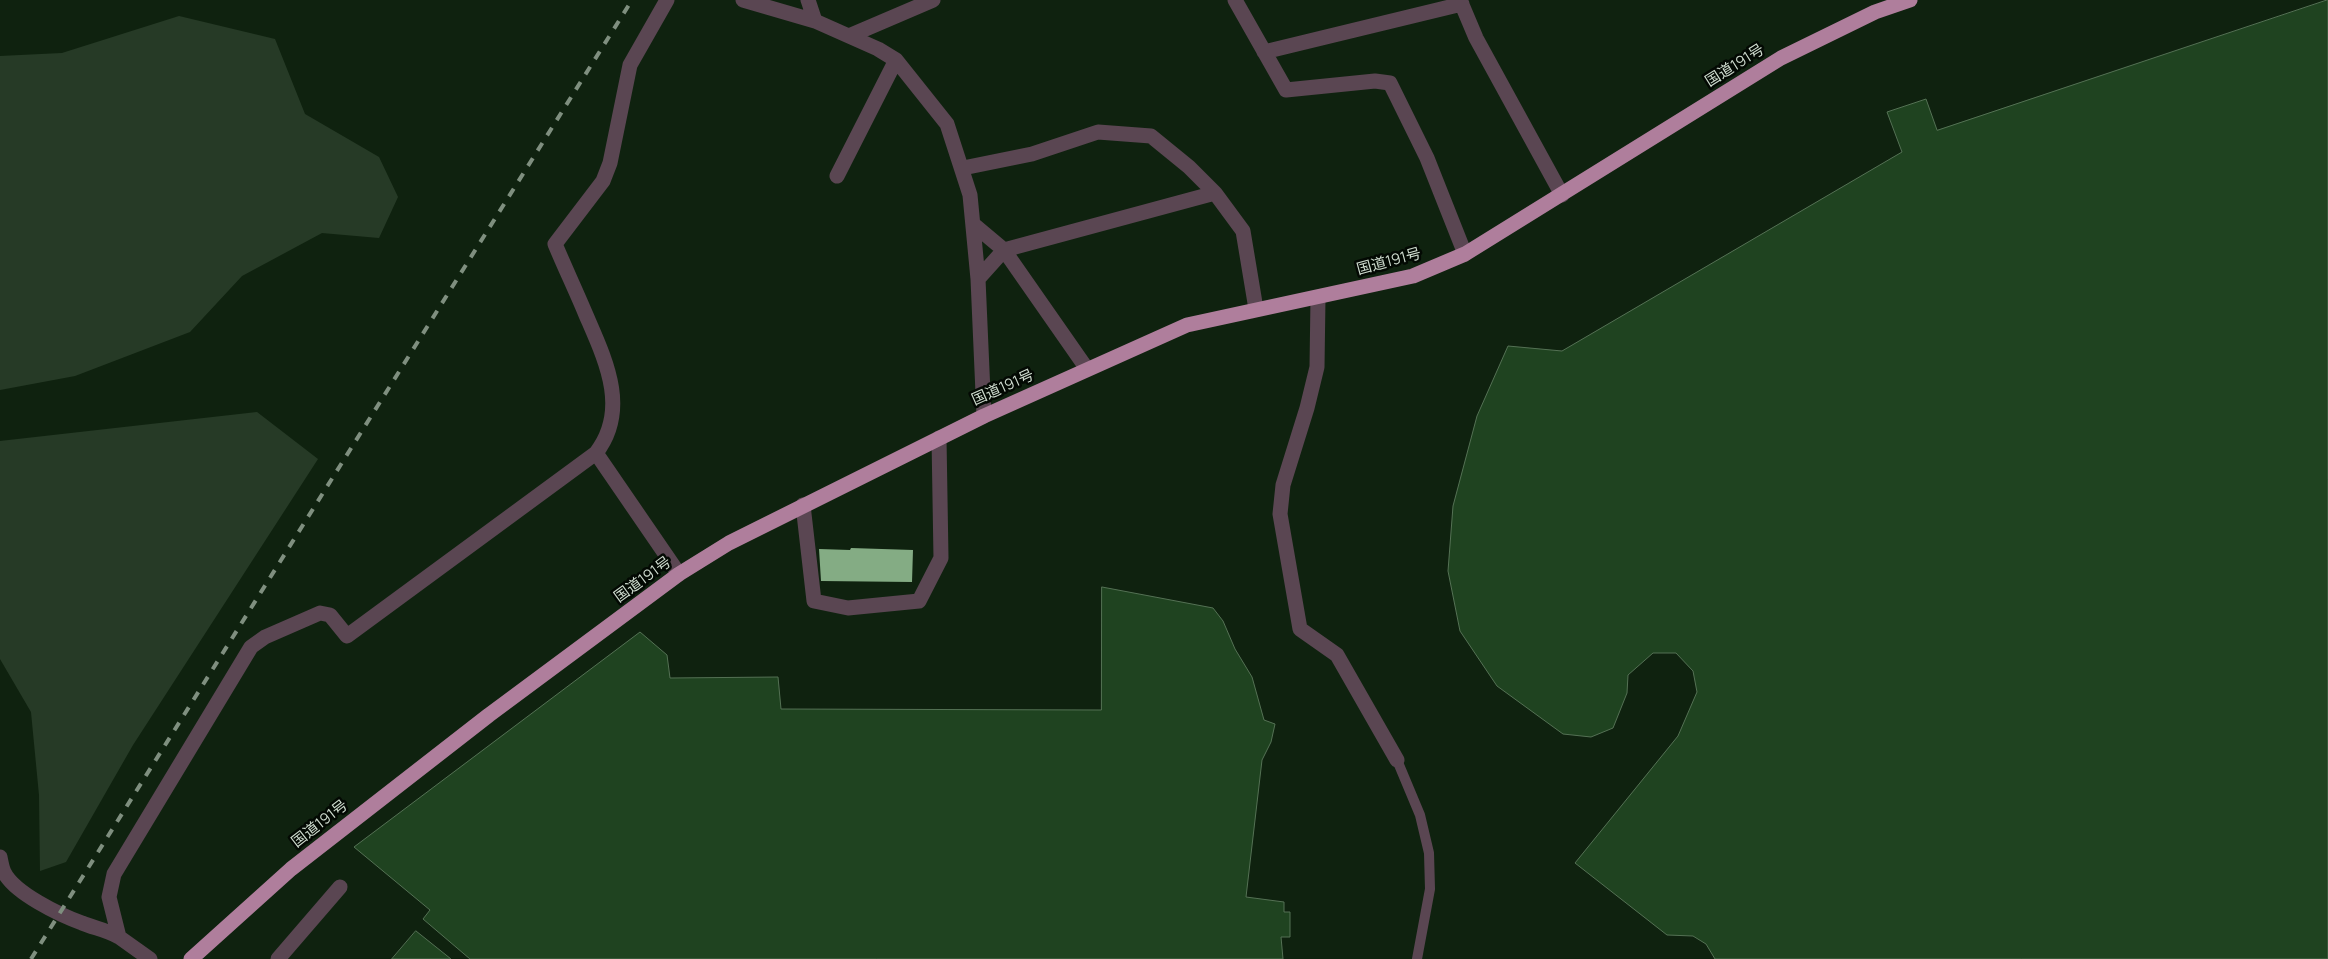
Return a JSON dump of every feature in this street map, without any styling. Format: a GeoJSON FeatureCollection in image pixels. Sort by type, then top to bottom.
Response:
{"type":"FeatureCollection","features":[{"type":"Feature","properties":{"kind":"highway","name":"国道191号"},"geometry":{"type":"LineString","coordinates":[[191,959],[291,869],[489,716],[679,574],[729,543],[984,416],[1186,325],[1413,276],[1465,254],[1781,58],[1875,12],[1910,0]]}},
{"type":"Feature","properties":{"kind":"street"},"geometry":{"type":"LineString","coordinates":[[119,936],[109,897],[114,874],[251,647],[265,637],[320,613],[330,614],[347,636],[596,453],[607,440],[612,422],[613,394],[604,356],[555,244],[603,181],[610,163],[630,65],[667,0]]}},
{"type":"Feature","properties":{"kind":"street"},"geometry":{"type":"LineString","coordinates":[[743,0],[815,21],[878,49],[896,60],[947,124],[963,168],[970,195],[978,279],[984,416]]}},
{"type":"Feature","properties":{"kind":"street"},"geometry":{"type":"LineString","coordinates":[[808,0],[815,21]]}},
{"type":"Feature","properties":{"kind":"street"},"geometry":{"type":"LineString","coordinates":[[849,36],[933,0]]}},
{"type":"Feature","properties":{"kind":"street"},"geometry":{"type":"LineString","coordinates":[[1235,0],[1286,90],[1375,81],[1390,82],[1427,158],[1465,254]]}},
{"type":"Feature","properties":{"kind":"street"},"geometry":{"type":"LineString","coordinates":[[1264,52],[1461,2],[1476,38],[1562,194]]}},
{"type":"Feature","properties":{"kind":"street"},"geometry":{"type":"LineString","coordinates":[[838,176],[896,60]]}},
{"type":"Feature","properties":{"kind":"street"},"geometry":{"type":"LineString","coordinates":[[963,168],[1032,154],[1098,132],[1151,136],[1189,167],[1215,193],[1244,231],[1256,309]]}},
{"type":"Feature","properties":{"kind":"street"},"geometry":{"type":"LineString","coordinates":[[978,279],[1004,250],[1215,193]]}},
{"type":"Feature","properties":{"kind":"street"},"geometry":{"type":"LineString","coordinates":[[973,224],[1004,250],[1087,370]]}},
{"type":"Feature","properties":{"kind":"street"},"geometry":{"type":"LineString","coordinates":[[1318,298],[1317,367],[1308,408],[1283,485],[1280,514],[1285,548],[1296,599],[1300,629],[1337,655],[1397,760]]}},
{"type":"Feature","properties":{"kind":"street"},"geometry":{"type":"LineString","coordinates":[[803,505],[814,601],[848,608],[919,601],[942,558],[940,438]]}},
{"type":"Feature","properties":{"kind":"street"},"geometry":{"type":"LineString","coordinates":[[596,453],[679,574]]}},
{"type":"Feature","properties":{"kind":"street"},"geometry":{"type":"LineString","coordinates":[[0,857],[4,872],[14,885],[42,904],[82,924],[106,930],[119,936],[150,959]]}},
{"type":"Feature","properties":{"kind":"street"},"geometry":{"type":"LineString","coordinates":[[278,959],[340,887]]}},
{"type":"Feature","properties":{"kind":"lane"},"geometry":{"type":"LineString","coordinates":[[1397,760],[1420,815],[1429,853],[1430,889],[1417,959]]}},
{"type":"Feature","properties":{"kind":"shaded area"},"geometry":{"type":"Polygon","coordinates":[[[2328,0],[2328,959],[1715,959],[1706,944],[1693,936],[1667,935],[1575,863],[1678,736],[1697,692],[1693,671],[1676,653],[1653,653],[1628,675],[1627,693],[1613,728],[1591,737],[1563,734],[1497,686],[1460,631],[1448,571],[1453,506],[1477,416],[1508,346],[1562,351],[1902,152],[1887,112],[1926,99],[1937,130],[2328,0]]]}},
{"type":"Feature","properties":{"kind":"shaded area"},"geometry":{"type":"Polygon","coordinates":[[[179,16],[275,39],[305,114],[379,157],[398,197],[379,238],[322,233],[242,276],[190,332],[75,376],[0,390],[0,56],[62,53],[179,16]]]}},
{"type":"Feature","properties":{"kind":"shaded area"},"geometry":{"type":"Polygon","coordinates":[[[257,412],[318,459],[133,745],[66,862],[40,871],[39,795],[31,712],[0,659],[0,441],[257,412]]]}},
{"type":"Feature","properties":{"kind":"shaded area"},"geometry":{"type":"Polygon","coordinates":[[[1102,587],[1213,608],[1223,621],[1235,649],[1252,677],[1264,720],[1275,724],[1271,742],[1262,760],[1246,897],[1284,902],[1284,912],[1290,912],[1290,937],[1281,937],[1283,959],[470,959],[423,919],[430,910],[354,847],[640,632],[667,655],[670,678],[778,677],[781,709],[1101,710],[1102,587]]]}},
{"type":"Feature","properties":{"kind":"shaded area"},"geometry":{"type":"Polygon","coordinates":[[[416,931],[451,959],[392,959],[416,931]]]}},
{"type":"Feature","properties":{"kind":"building"},"geometry":{"type":"Polygon","coordinates":[[[851,548],[913,550],[912,582],[821,581],[819,549],[850,550],[851,548]]]}},
{"type":"Feature","properties":{"kind":"railway"},"geometry":{"type":"LineString","coordinates":[[31,959],[632,0]]}}]}
